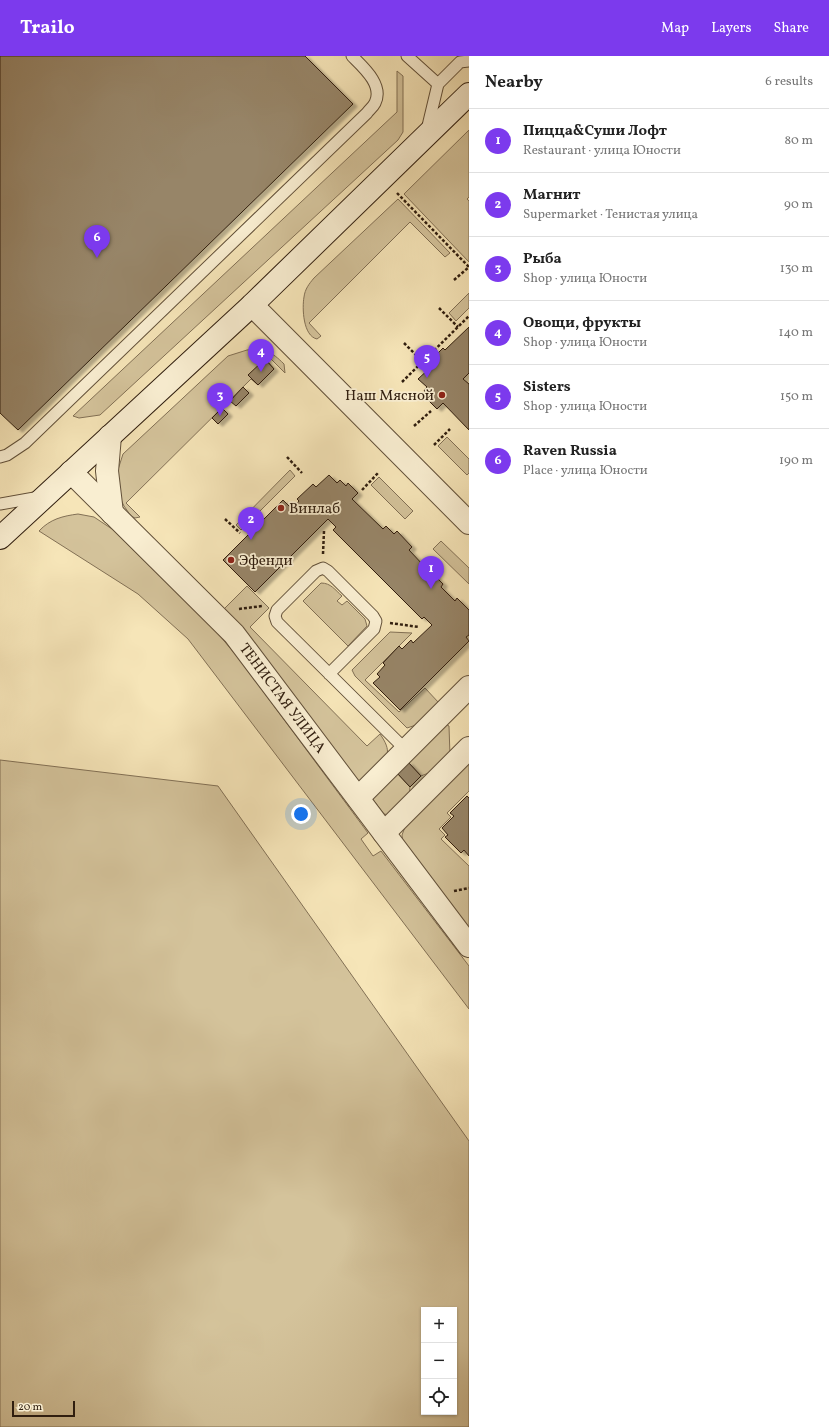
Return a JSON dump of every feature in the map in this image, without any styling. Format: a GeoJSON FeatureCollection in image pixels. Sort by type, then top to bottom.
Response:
{"type":"FeatureCollection","features":[{"type":"Feature","properties":{"kind":"street"},"geometry":{"type":"LineString","coordinates":[[0,538],[252,305],[466,99]]}},
{"type":"Feature","properties":{"kind":"street"},"geometry":{"type":"LineString","coordinates":[[252,305],[469,523]]}},
{"type":"Feature","properties":{"kind":"street"},"geometry":{"type":"LineString","coordinates":[[110,436],[107,471],[112,513]]}},
{"type":"Feature","properties":{"kind":"street","name":"ТЕНИСТАЯ УЛИЦА"},"geometry":{"type":"LineString","coordinates":[[71,472],[234,634],[469,946]]}},
{"type":"Feature","properties":{"kind":"street"},"geometry":{"type":"LineString","coordinates":[[358,798],[469,687]]}},
{"type":"Feature","properties":{"kind":"street"},"geometry":{"type":"LineString","coordinates":[[384,833],[469,748]]}},
{"type":"Feature","properties":{"kind":"lane"},"geometry":{"type":"LineString","coordinates":[[0,457],[7,455],[25,443],[367,113],[375,102],[375,84],[367,71],[352,56]]}},
{"type":"Feature","properties":{"kind":"lane"},"geometry":{"type":"LineString","coordinates":[[407,56],[438,84]]}},
{"type":"Feature","properties":{"kind":"lane"},"geometry":{"type":"LineString","coordinates":[[424,138],[438,84],[461,60]]}},
{"type":"Feature","properties":{"kind":"lane"},"geometry":{"type":"LineString","coordinates":[[0,504],[46,496]]}},
{"type":"Feature","properties":{"kind":"lane"},"geometry":{"type":"LineString","coordinates":[[329,674],[374,629],[376,622],[373,616],[323,568],[316,571],[278,609],[275,616],[277,622],[329,674],[406,750]]}},
{"type":"Feature","properties":{"kind":"path"},"geometry":{"type":"LineString","coordinates":[[383,179],[469,267],[454,280]]}},
{"type":"Feature","properties":{"kind":"path"},"geometry":{"type":"LineString","coordinates":[[439,308],[458,327]]}},
{"type":"Feature","properties":{"kind":"path"},"geometry":{"type":"LineString","coordinates":[[402,382],[469,316]]}},
{"type":"Feature","properties":{"kind":"path"},"geometry":{"type":"LineString","coordinates":[[404,343],[423,362]]}},
{"type":"Feature","properties":{"kind":"path"},"geometry":{"type":"LineString","coordinates":[[414,426],[431,410]]}},
{"type":"Feature","properties":{"kind":"path"},"geometry":{"type":"LineString","coordinates":[[434,446],[450,430]]}},
{"type":"Feature","properties":{"kind":"path"},"geometry":{"type":"LineString","coordinates":[[287,457],[302,473]]}},
{"type":"Feature","properties":{"kind":"path"},"geometry":{"type":"LineString","coordinates":[[362,490],[378,473]]}},
{"type":"Feature","properties":{"kind":"path"},"geometry":{"type":"LineString","coordinates":[[225,519],[240,533]]}},
{"type":"Feature","properties":{"kind":"path"},"geometry":{"type":"LineString","coordinates":[[323,568],[324,531]]}},
{"type":"Feature","properties":{"kind":"path"},"geometry":{"type":"LineString","coordinates":[[212,612],[269,605],[278,609]]}},
{"type":"Feature","properties":{"kind":"path"},"geometry":{"type":"LineString","coordinates":[[376,622],[419,627]]}},
{"type":"Feature","properties":{"kind":"shaded area"},"geometry":{"type":"Polygon","coordinates":[[[397,71],[403,76],[403,132],[398,140],[100,415],[79,418],[73,416],[397,112],[397,71]]]}},
{"type":"Feature","properties":{"kind":"shaded area"},"geometry":{"type":"Polygon","coordinates":[[[469,130],[469,197],[467,199],[469,201],[469,262],[404,194],[469,130]]]}},
{"type":"Feature","properties":{"kind":"shaded area"},"geometry":{"type":"Polygon","coordinates":[[[398,199],[450,253],[445,257],[410,222],[309,323],[321,336],[317,339],[312,337],[304,321],[304,297],[308,287],[314,278],[398,199]]]}},
{"type":"Feature","properties":{"kind":"shaded area"},"geometry":{"type":"Polygon","coordinates":[[[469,293],[469,308],[456,321],[449,313],[469,293]]]}},
{"type":"Feature","properties":{"kind":"shaded area"},"geometry":{"type":"Polygon","coordinates":[[[247,350],[259,350],[275,356],[284,364],[285,373],[271,359],[268,362],[274,369],[258,385],[251,379],[126,503],[140,517],[135,518],[131,516],[117,492],[115,479],[123,454],[228,356],[247,350]]]}},
{"type":"Feature","properties":{"kind":"shaded area"},"geometry":{"type":"Polygon","coordinates":[[[447,437],[469,459],[469,473],[467,475],[438,446],[447,437]]]}},
{"type":"Feature","properties":{"kind":"shaded area"},"geometry":{"type":"Polygon","coordinates":[[[290,470],[295,476],[241,530],[236,525],[290,470]]]}},
{"type":"Feature","properties":{"kind":"shaded area"},"geometry":{"type":"Polygon","coordinates":[[[379,477],[413,511],[405,519],[371,485],[379,477]]]}},
{"type":"Feature","properties":{"kind":"shaded area"},"geometry":{"type":"Polygon","coordinates":[[[78,514],[94,517],[112,529],[213,628],[237,656],[368,833],[361,839],[373,856],[381,851],[469,966],[469,1009],[188,639],[138,594],[39,531],[57,519],[78,514]]]}},
{"type":"Feature","properties":{"kind":"shaded area"},"geometry":{"type":"Polygon","coordinates":[[[441,541],[469,568],[469,584],[433,549],[441,541]]]}},
{"type":"Feature","properties":{"kind":"shaded area"},"geometry":{"type":"Polygon","coordinates":[[[321,583],[328,584],[333,587],[342,596],[337,601],[342,605],[347,601],[365,619],[367,626],[348,646],[303,601],[321,583]]]}},
{"type":"Feature","properties":{"kind":"shaded area"},"geometry":{"type":"Polygon","coordinates":[[[247,586],[269,608],[250,627],[367,746],[380,734],[384,740],[387,750],[386,758],[369,777],[356,783],[222,611],[247,586]]]}},
{"type":"Feature","properties":{"kind":"shaded area"},"geometry":{"type":"Polygon","coordinates":[[[390,632],[412,633],[365,680],[399,712],[425,688],[439,703],[419,724],[407,728],[355,676],[352,670],[390,632]]]}},
{"type":"Feature","properties":{"kind":"shaded area"},"geometry":{"type":"Polygon","coordinates":[[[444,723],[449,726],[450,756],[436,770],[421,776],[408,762],[397,773],[410,787],[409,797],[389,815],[384,814],[371,797],[444,723]]]}},
{"type":"Feature","properties":{"kind":"shaded area"},"geometry":{"type":"Polygon","coordinates":[[[0,760],[218,786],[469,1141],[469,1427],[0,1427],[0,760]]]}},
{"type":"Feature","properties":{"kind":"shaded area"},"geometry":{"type":"Polygon","coordinates":[[[469,763],[469,791],[447,813],[451,817],[439,829],[445,835],[441,839],[469,866],[469,930],[403,844],[402,835],[405,827],[469,763]]]}},
{"type":"Feature","properties":{"kind":"building"},"geometry":{"type":"Polygon","coordinates":[[[0,56],[305,56],[353,104],[18,430],[0,413],[0,56]]]}},
{"type":"Feature","properties":{"kind":"building"},"geometry":{"type":"Polygon","coordinates":[[[469,327],[469,373],[463,379],[469,384],[469,430],[443,403],[437,409],[427,399],[430,396],[424,391],[427,387],[418,379],[431,367],[428,363],[443,348],[445,350],[469,327]]]}},
{"type":"Feature","properties":{"kind":"building"},"geometry":{"type":"Polygon","coordinates":[[[265,359],[274,369],[258,385],[248,375],[265,359]]]}},
{"type":"Feature","properties":{"kind":"building"},"geometry":{"type":"Polygon","coordinates":[[[243,387],[249,393],[236,406],[230,401],[243,387]]]}},
{"type":"Feature","properties":{"kind":"building"},"geometry":{"type":"Polygon","coordinates":[[[222,408],[228,414],[218,424],[212,418],[222,408]]]}},
{"type":"Feature","properties":{"kind":"building"},"geometry":{"type":"Polygon","coordinates":[[[329,475],[337,483],[340,480],[346,486],[348,483],[358,493],[352,499],[383,529],[386,526],[394,534],[397,531],[412,547],[409,550],[425,567],[423,569],[429,576],[432,573],[443,584],[441,587],[455,601],[457,598],[469,610],[469,635],[466,637],[469,641],[400,710],[373,683],[380,677],[377,674],[385,665],[383,663],[399,646],[402,649],[411,640],[413,643],[432,625],[424,617],[422,619],[333,530],[336,527],[328,519],[255,592],[223,560],[283,500],[292,509],[299,501],[297,499],[313,484],[316,487],[329,475]]]}},
{"type":"Feature","properties":{"kind":"building"},"geometry":{"type":"Polygon","coordinates":[[[408,762],[421,776],[410,787],[397,773],[408,762]]]}},
{"type":"Feature","properties":{"kind":"building"},"geometry":{"type":"Polygon","coordinates":[[[467,796],[469,798],[469,856],[464,850],[461,853],[445,837],[448,835],[442,828],[454,816],[450,813],[467,796]]]}},
{"type":"Feature","properties":{"kind":"place","name":"Raven Russia"},"geometry":{"type":"Point","coordinates":[97,258]}},
{"type":"Feature","properties":{"kind":"place","name":"Овощи, фрукты"},"geometry":{"type":"Point","coordinates":[261,372]}},
{"type":"Feature","properties":{"kind":"place","name":"Sisters"},"geometry":{"type":"Point","coordinates":[427,378]}},
{"type":"Feature","properties":{"kind":"place","name":"Наш Мясной"},"geometry":{"type":"Point","coordinates":[442,395]}},
{"type":"Feature","properties":{"kind":"place","name":"Рыба"},"geometry":{"type":"Point","coordinates":[220,416]}},
{"type":"Feature","properties":{"kind":"place","name":"Винлаб"},"geometry":{"type":"Point","coordinates":[281,508]}},
{"type":"Feature","properties":{"kind":"place","name":"Магнит"},"geometry":{"type":"Point","coordinates":[251,540]}},
{"type":"Feature","properties":{"kind":"place","name":"Эфенди"},"geometry":{"type":"Point","coordinates":[231,560]}},
{"type":"Feature","properties":{"kind":"place","name":"Пицца&Суши Лофт"},"geometry":{"type":"Point","coordinates":[431,589]}}]}
